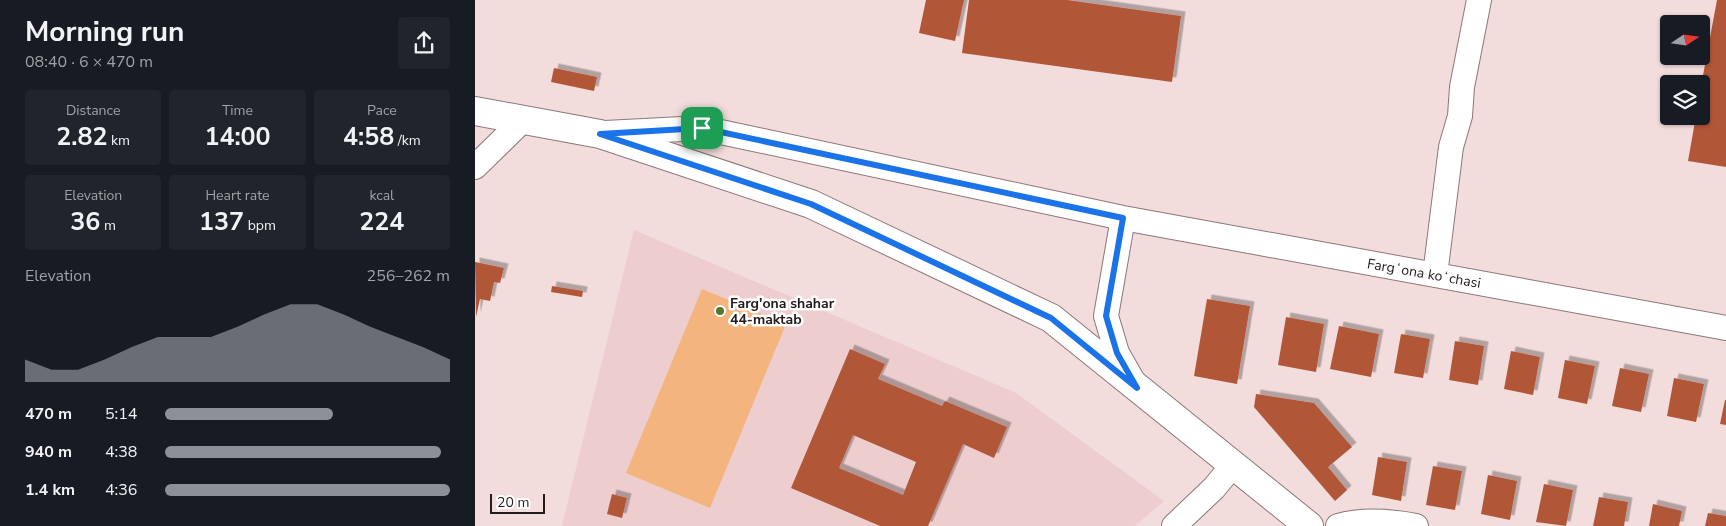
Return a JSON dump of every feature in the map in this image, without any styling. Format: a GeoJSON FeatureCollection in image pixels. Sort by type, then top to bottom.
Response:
{"type":"FeatureCollection","features":[{"type":"Feature","properties":{"kind":"main road"},"geometry":{"type":"LineString","coordinates":[[475,111],[600,134],[811,204],[1051,318],[1309,526]]}},
{"type":"Feature","properties":{"kind":"street"},"geometry":{"type":"LineString","coordinates":[[1435,275],[1451,147],[1460,116],[1462,87],[1479,0]]}},
{"type":"Feature","properties":{"kind":"street"},"geometry":{"type":"LineString","coordinates":[[475,167],[523,120]]}},
{"type":"Feature","properties":{"kind":"street","name":"Fargʻona koʻchasi"},"geometry":{"type":"LineString","coordinates":[[600,134],[702,128],[1123,218],[1726,328]]}},
{"type":"Feature","properties":{"kind":"street"},"geometry":{"type":"LineString","coordinates":[[1123,218],[1106,316],[1117,353],[1137,388]]}},
{"type":"Feature","properties":{"kind":"street"},"geometry":{"type":"LineString","coordinates":[[1190,521],[1233,464]]}},
{"type":"Feature","properties":{"kind":"street"},"geometry":{"type":"LineString","coordinates":[[1338,526],[1354,522],[1398,523],[1416,526]]}},
{"type":"Feature","properties":{"kind":"shaded area","name":"Farg'ona shahar 44-maktab"},"geometry":{"type":"Polygon","coordinates":[[[634,230],[1016,393],[1164,501],[1135,526],[562,526],[634,230]]]}},
{"type":"Feature","properties":{"kind":"shaded area"},"geometry":{"type":"Polygon","coordinates":[[[702,289],[786,324],[710,508],[626,473],[702,289]]]}},
{"type":"Feature","properties":{"kind":"building"},"geometry":{"type":"Polygon","coordinates":[[[926,0],[964,0],[955,41],[919,33],[926,0]]]}},
{"type":"Feature","properties":{"kind":"building"},"geometry":{"type":"Polygon","coordinates":[[[969,0],[1067,0],[1181,16],[1172,82],[962,53],[969,0]]]}},
{"type":"Feature","properties":{"kind":"building"},"geometry":{"type":"Polygon","coordinates":[[[1717,0],[1726,0],[1726,167],[1688,161],[1694,125],[1710,125],[1710,75],[1703,75],[1705,65],[1710,65],[1710,38],[1717,0]]]}},
{"type":"Feature","properties":{"kind":"building"},"geometry":{"type":"Polygon","coordinates":[[[554,68],[597,77],[594,91],[551,82],[554,68]]]}},
{"type":"Feature","properties":{"kind":"building"},"geometry":{"type":"Polygon","coordinates":[[[475,262],[504,268],[500,283],[494,282],[490,301],[480,299],[476,317],[475,262]]]}},
{"type":"Feature","properties":{"kind":"building"},"geometry":{"type":"Polygon","coordinates":[[[552,286],[583,291],[582,297],[551,292],[552,286]]]}},
{"type":"Feature","properties":{"kind":"building"},"geometry":{"type":"Polygon","coordinates":[[[1207,299],[1250,306],[1237,384],[1194,376],[1207,299]]]}},
{"type":"Feature","properties":{"kind":"building"},"geometry":{"type":"Polygon","coordinates":[[[1286,317],[1324,324],[1316,372],[1278,365],[1286,317]]]}},
{"type":"Feature","properties":{"kind":"building"},"geometry":{"type":"Polygon","coordinates":[[[1339,326],[1379,334],[1371,377],[1330,369],[1339,326]]]}},
{"type":"Feature","properties":{"kind":"building"},"geometry":{"type":"Polygon","coordinates":[[[1401,334],[1430,339],[1423,378],[1394,373],[1401,334]]]}},
{"type":"Feature","properties":{"kind":"building"},"geometry":{"type":"Polygon","coordinates":[[[1455,341],[1484,346],[1478,385],[1449,380],[1455,341]]]}},
{"type":"Feature","properties":{"kind":"building"},"geometry":{"type":"Polygon","coordinates":[[[850,349],[885,364],[878,379],[942,406],[945,401],[1007,427],[994,458],[963,444],[928,526],[880,526],[791,488],[850,349]],[[853,435],[839,468],[903,495],[916,462],[853,435]]]}},
{"type":"Feature","properties":{"kind":"building"},"geometry":{"type":"Polygon","coordinates":[[[1511,351],[1540,357],[1533,395],[1504,389],[1511,351]]]}},
{"type":"Feature","properties":{"kind":"building"},"geometry":{"type":"Polygon","coordinates":[[[1565,360],[1595,366],[1587,404],[1558,398],[1565,360]]]}},
{"type":"Feature","properties":{"kind":"building"},"geometry":{"type":"Polygon","coordinates":[[[1620,368],[1649,374],[1641,412],[1612,406],[1620,368]]]}},
{"type":"Feature","properties":{"kind":"building"},"geometry":{"type":"Polygon","coordinates":[[[1674,378],[1704,384],[1696,422],[1667,416],[1674,378]]]}},
{"type":"Feature","properties":{"kind":"building"},"geometry":{"type":"Polygon","coordinates":[[[1256,394],[1314,403],[1352,447],[1328,467],[1347,490],[1335,501],[1254,407],[1256,394]]]}},
{"type":"Feature","properties":{"kind":"building"},"geometry":{"type":"Polygon","coordinates":[[[1726,400],[1726,425],[1720,424],[1726,400]]]}},
{"type":"Feature","properties":{"kind":"building"},"geometry":{"type":"Polygon","coordinates":[[[1378,457],[1407,462],[1401,501],[1372,495],[1378,457]]]}},
{"type":"Feature","properties":{"kind":"building"},"geometry":{"type":"Polygon","coordinates":[[[1433,466],[1462,471],[1455,510],[1426,505],[1433,466]]]}},
{"type":"Feature","properties":{"kind":"building"},"geometry":{"type":"Polygon","coordinates":[[[1488,475],[1517,481],[1510,520],[1481,514],[1488,475]]]}},
{"type":"Feature","properties":{"kind":"building"},"geometry":{"type":"Polygon","coordinates":[[[1544,484],[1573,490],[1566,526],[1536,522],[1544,484]]]}},
{"type":"Feature","properties":{"kind":"building"},"geometry":{"type":"Polygon","coordinates":[[[612,494],[627,498],[622,518],[607,514],[612,494]]]}},
{"type":"Feature","properties":{"kind":"building"},"geometry":{"type":"Polygon","coordinates":[[[1599,497],[1628,502],[1624,526],[1593,526],[1599,497]]]}},
{"type":"Feature","properties":{"kind":"building"},"geometry":{"type":"Polygon","coordinates":[[[1653,504],[1682,511],[1679,526],[1649,526],[1653,504]]]}},
{"type":"Feature","properties":{"kind":"building"},"geometry":{"type":"Polygon","coordinates":[[[1708,513],[1726,516],[1726,526],[1705,526],[1708,513]]]}},
{"type":"Feature","properties":{"kind":"place","name":"Farg'ona shahar 44-maktab"},"geometry":{"type":"Point","coordinates":[720,311]}},
{"type":"Feature","properties":{"kind":"route"},"geometry":{"type":"LineString","coordinates":[[702,128],[1123,218],[1106,316],[1117,353],[1137,388],[1051,318],[811,204],[600,134],[702,128]]}}]}
